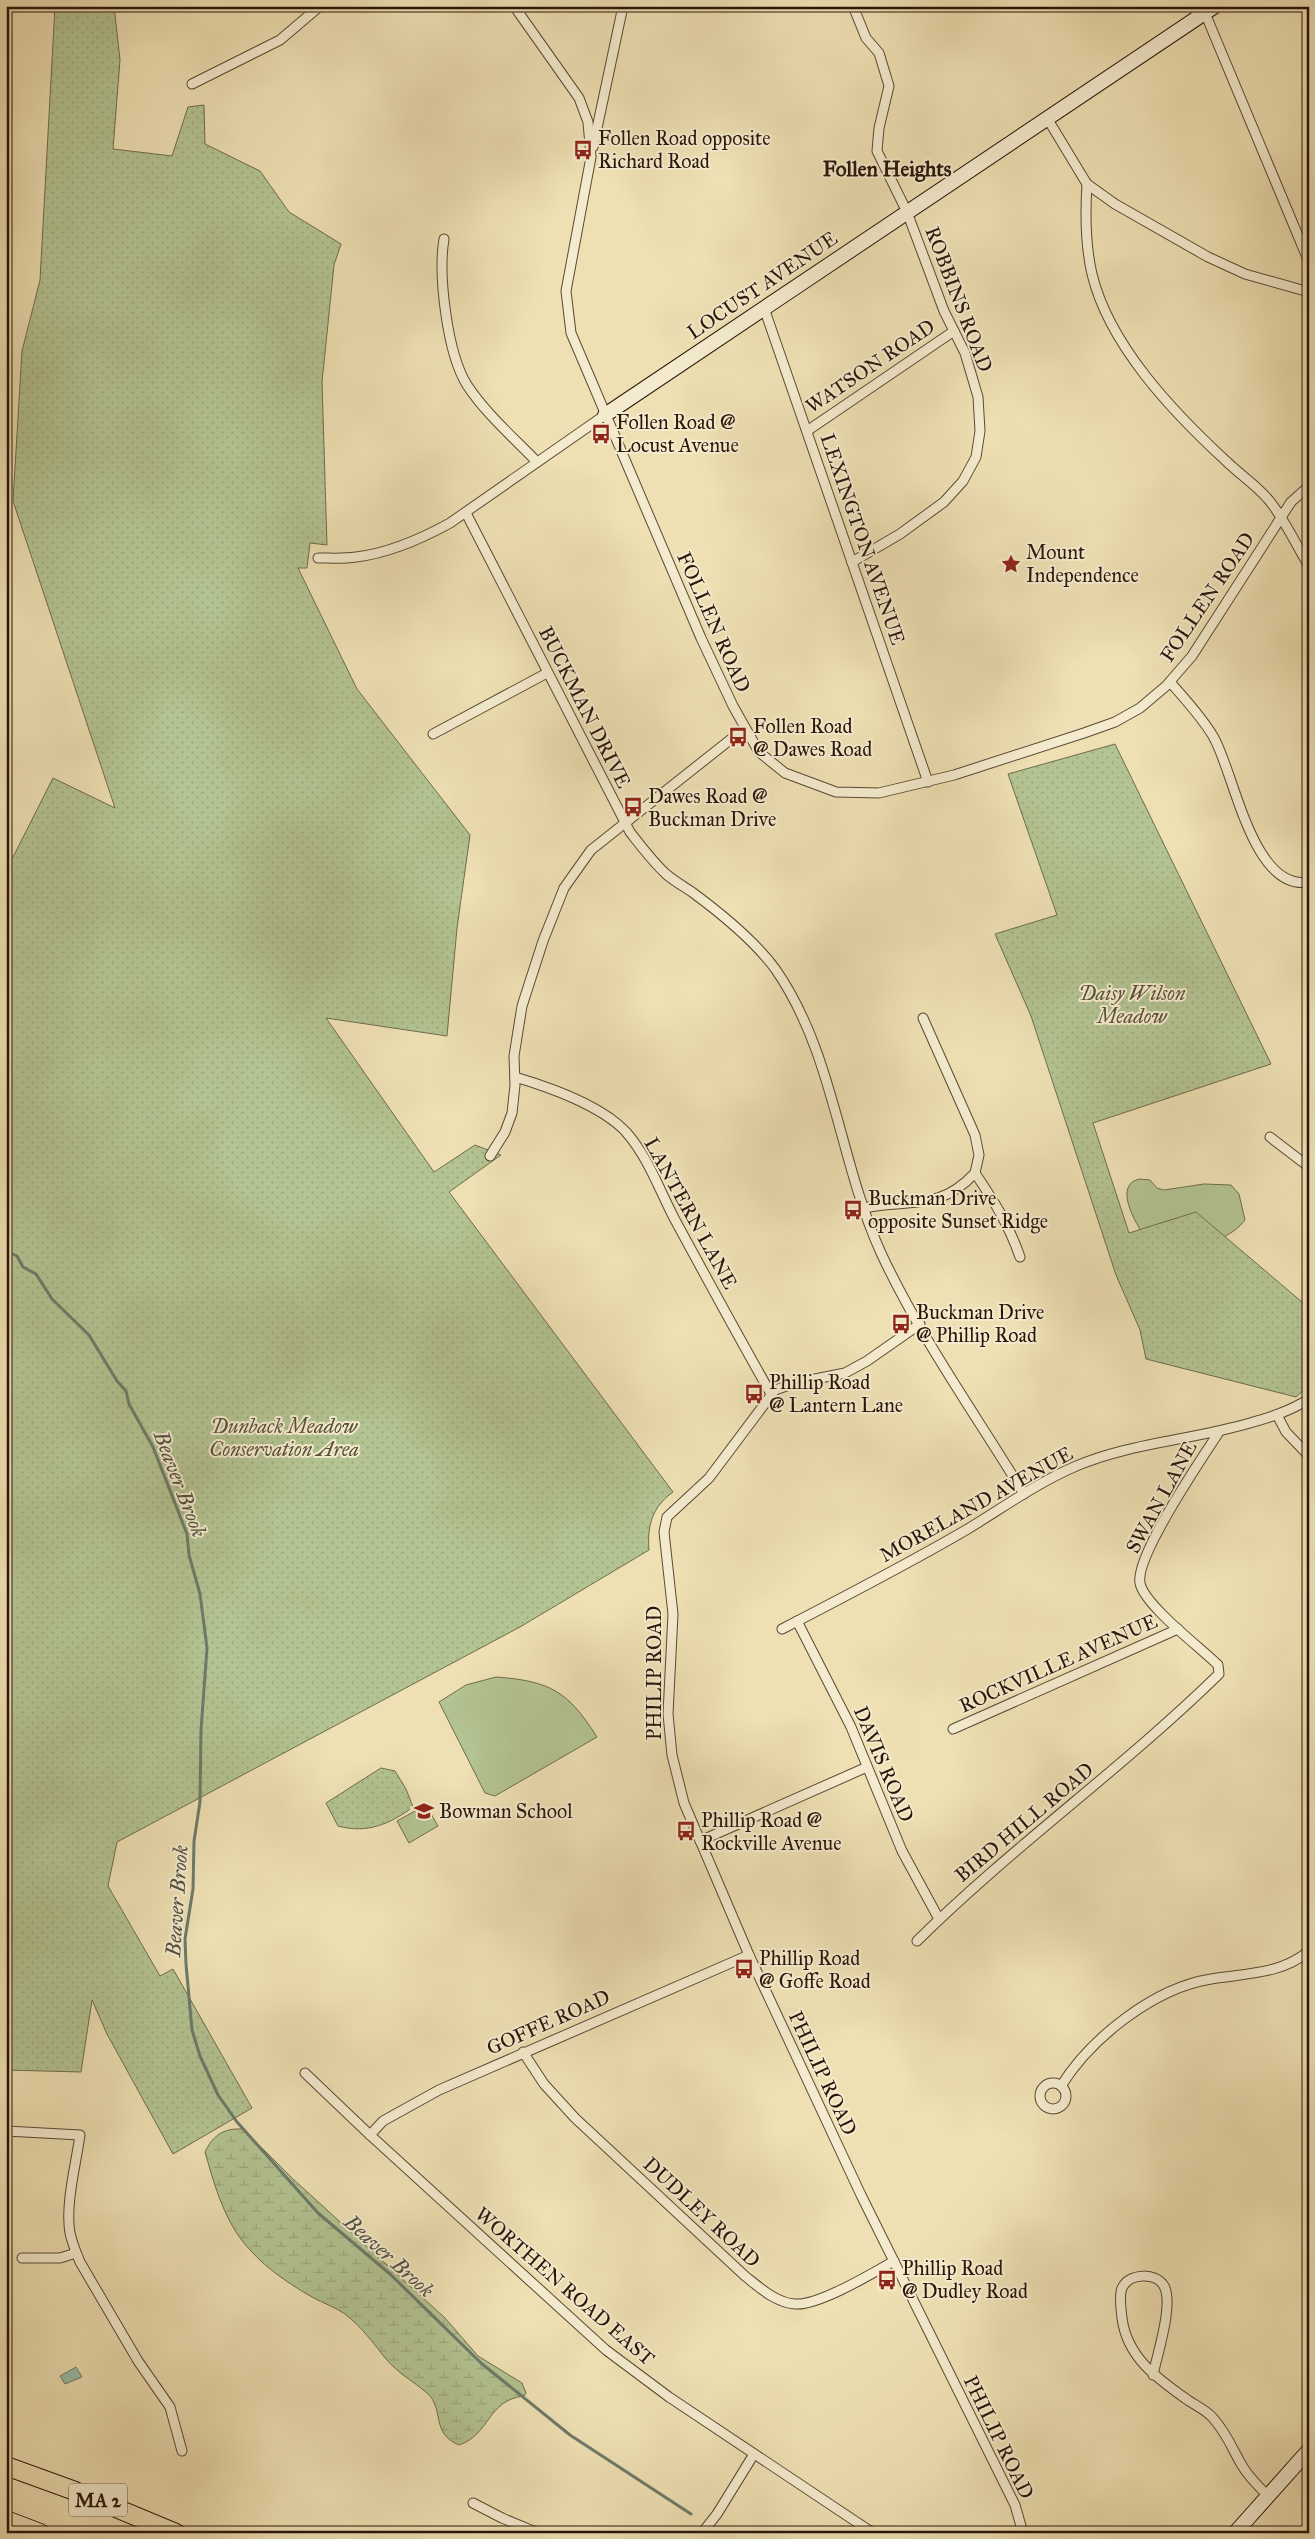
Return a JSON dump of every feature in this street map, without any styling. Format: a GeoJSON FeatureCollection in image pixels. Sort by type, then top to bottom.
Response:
{"type":"FeatureCollection","features":[{"type":"Feature","properties":{"kind":"highway","name":"MA 2"},"geometry":{"type":"LineString","coordinates":[[6,2466],[75,2491],[176,2533]]}},
{"type":"Feature","properties":{"kind":"highway"},"geometry":{"type":"LineString","coordinates":[[6,2520],[40,2533]]}},
{"type":"Feature","properties":{"kind":"street"},"geometry":{"type":"LineString","coordinates":[[192,84],[280,40],[320,6]]}},
{"type":"Feature","properties":{"kind":"street","name":"FOLLEN ROAD"},"geometry":{"type":"LineString","coordinates":[[514,6],[579,98],[588,122],[591,157],[566,291],[571,333],[701,638],[745,728],[759,752],[785,773],[836,792],[879,793],[928,782],[1040,748],[1115,722],[1140,708],[1170,682],[1192,656],[1291,502],[1309,486]]}},
{"type":"Feature","properties":{"kind":"street"},"geometry":{"type":"LineString","coordinates":[[591,157],[623,6]]}},
{"type":"Feature","properties":{"kind":"street","name":"ROBBINS ROAD"},"geometry":{"type":"LineString","coordinates":[[852,562],[900,534],[944,502],[963,481],[976,457],[980,431],[978,397],[965,353],[907,212],[877,151],[879,128],[889,86],[879,53],[866,38],[853,6]]}},
{"type":"Feature","properties":{"kind":"street"},"geometry":{"type":"LineString","coordinates":[[1206,8],[1309,262]]}},
{"type":"Feature","properties":{"kind":"street","name":"LOCUST AVENUE"},"geometry":{"type":"LineString","coordinates":[[318,558],[355,558],[387,551],[428,536],[466,513],[605,415],[1047,118],[1206,8]]}},
{"type":"Feature","properties":{"kind":"street"},"geometry":{"type":"LineString","coordinates":[[1047,118],[1087,184],[1115,204],[1208,257],[1245,274],[1309,292]]}},
{"type":"Feature","properties":{"kind":"street"},"geometry":{"type":"LineString","coordinates":[[1087,184],[1085,218],[1092,276],[1106,311],[1128,352],[1174,410],[1225,461],[1268,499],[1309,566]]}},
{"type":"Feature","properties":{"kind":"street"},"geometry":{"type":"LineString","coordinates":[[444,239],[440,260],[448,322],[458,364],[467,385],[488,412],[537,462]]}},
{"type":"Feature","properties":{"kind":"street","name":"LEXINGTON AVENUE"},"geometry":{"type":"LineString","coordinates":[[764,308],[928,782]]}},
{"type":"Feature","properties":{"kind":"street","name":"WATSON ROAD"},"geometry":{"type":"LineString","coordinates":[[807,431],[954,330]]}},
{"type":"Feature","properties":{"kind":"street","name":"BUCKMAN DRIVE"},"geometry":{"type":"LineString","coordinates":[[466,513],[625,823],[648,855],[667,874],[726,921],[756,948],[780,976],[795,1001],[814,1043],[864,1208],[881,1253],[920,1324],[1024,1494]]}},
{"type":"Feature","properties":{"kind":"street"},"geometry":{"type":"LineString","coordinates":[[434,734],[547,673]]}},
{"type":"Feature","properties":{"kind":"street"},"geometry":{"type":"LineString","coordinates":[[1170,682],[1213,736],[1230,775],[1248,831],[1260,853],[1276,871],[1302,884],[1309,882]]}},
{"type":"Feature","properties":{"kind":"street"},"geometry":{"type":"LineString","coordinates":[[490,1156],[505,1132],[512,1113],[515,1077],[514,1056],[522,1006],[543,941],[564,888],[591,850],[745,728]]}},
{"type":"Feature","properties":{"kind":"street"},"geometry":{"type":"LineString","coordinates":[[864,1208],[890,1203],[935,1201],[960,1189],[975,1173],[979,1155],[975,1135],[923,1018]]}},
{"type":"Feature","properties":{"kind":"street","name":"LANTERN LANE"},"geometry":{"type":"LineString","coordinates":[[515,1077],[535,1083],[599,1112],[625,1131],[651,1170],[673,1216],[771,1394]]}},
{"type":"Feature","properties":{"kind":"street"},"geometry":{"type":"LineString","coordinates":[[1270,1137],[1309,1167]]}},
{"type":"Feature","properties":{"kind":"street"},"geometry":{"type":"LineString","coordinates":[[975,1173],[996,1202],[1010,1229],[1020,1257]]}},
{"type":"Feature","properties":{"kind":"street","name":"PHILIP ROAD"},"geometry":{"type":"LineString","coordinates":[[920,1324],[867,1361],[845,1373],[795,1383],[774,1390],[709,1478],[667,1517],[664,1532],[673,1614],[668,1714],[672,1755],[684,1803],[749,1955],[894,2262],[1015,2505],[1023,2533]]}},
{"type":"Feature","properties":{"kind":"street","name":"MORELAND AVENUE"},"geometry":{"type":"LineString","coordinates":[[782,1629],[965,1531],[1024,1494],[1074,1467],[1143,1446],[1219,1432],[1293,1410],[1309,1399]]}},
{"type":"Feature","properties":{"kind":"street"},"geometry":{"type":"LineString","coordinates":[[1277,1415],[1286,1432],[1309,1456]]}},
{"type":"Feature","properties":{"kind":"street","name":"SWAN LANE"},"geometry":{"type":"LineString","coordinates":[[1157,1733],[1219,1674],[1218,1664],[1178,1629],[1146,1596],[1140,1583],[1141,1570],[1147,1553],[1182,1490],[1219,1432]]}},
{"type":"Feature","properties":{"kind":"street","name":"DAVIS ROAD"},"geometry":{"type":"LineString","coordinates":[[798,1621],[851,1727],[902,1851],[939,1919]]}},
{"type":"Feature","properties":{"kind":"street","name":"ROCKVILLE AVENUE"},"geometry":{"type":"LineString","coordinates":[[953,1729],[1178,1629]]}},
{"type":"Feature","properties":{"kind":"street","name":"BIRD HILL ROAD"},"geometry":{"type":"LineString","coordinates":[[918,1941],[991,1871],[1157,1733]]}},
{"type":"Feature","properties":{"kind":"street"},"geometry":{"type":"LineString","coordinates":[[700,1841],[867,1767]]}},
{"type":"Feature","properties":{"kind":"street"},"geometry":{"type":"LineString","coordinates":[[1061,2086],[1078,2062],[1110,2032],[1128,2017],[1163,1995],[1209,1979],[1271,1971],[1294,1962],[1309,1951]]}},
{"type":"Feature","properties":{"kind":"street","name":"GOFFE ROAD"},"geometry":{"type":"LineString","coordinates":[[370,2135],[384,2120],[406,2107],[523,2052],[749,1955]]}},
{"type":"Feature","properties":{"kind":"street","name":"DUDLEY ROAD"},"geometry":{"type":"LineString","coordinates":[[523,2052],[544,2084],[575,2118],[745,2276],[765,2291],[796,2304],[819,2298],[852,2284],[894,2262]]}},
{"type":"Feature","properties":{"kind":"street","name":"WORTHEN ROAD EAST"},"geometry":{"type":"LineString","coordinates":[[305,2073],[370,2135],[606,2350],[669,2397],[873,2533]]}},
{"type":"Feature","properties":{"kind":"street"},"geometry":{"type":"LineString","coordinates":[[6,2131],[80,2135],[70,2214],[70,2231],[76,2252],[121,2333],[170,2407],[182,2451]]}},
{"type":"Feature","properties":{"kind":"street"},"geometry":{"type":"LineString","coordinates":[[22,2258],[60,2258],[76,2252]]}},
{"type":"Feature","properties":{"kind":"street"},"geometry":{"type":"LineString","coordinates":[[1153,2375],[1168,2307],[1164,2286],[1156,2278],[1144,2276],[1129,2280],[1122,2289],[1123,2326],[1130,2347],[1142,2364],[1153,2375],[1211,2416],[1225,2432],[1242,2467],[1268,2496]]}},
{"type":"Feature","properties":{"kind":"street"},"geometry":{"type":"LineString","coordinates":[[1235,2533],[1309,2450]]}},
{"type":"Feature","properties":{"kind":"street"},"geometry":{"type":"LineString","coordinates":[[702,2533],[717,2514],[754,2454]]}},
{"type":"Feature","properties":{"kind":"street"},"geometry":{"type":"LineString","coordinates":[[473,2503],[538,2533]]}},
{"type":"Feature","properties":{"kind":"green space","name":"Dunback Meadow Conservation Area"},"geometry":{"type":"Polygon","coordinates":[[[55,6],[114,6],[120,60],[113,149],[172,156],[188,107],[204,105],[205,144],[260,171],[289,212],[341,244],[334,265],[322,382],[327,545],[310,543],[307,568],[298,568],[357,689],[470,835],[457,928],[447,1036],[326,1018],[434,1172],[475,1145],[501,1155],[449,1192],[673,1492],[660,1504],[652,1518],[649,1533],[649,1550],[520,1627],[117,1842],[108,1886],[160,1976],[173,1969],[252,2108],[173,2154],[107,2034],[92,2000],[81,2072],[6,2070],[6,871],[53,778],[115,808],[13,501],[22,351],[40,280],[55,6]]]}},
{"type":"Feature","properties":{"kind":"green space","name":"Daisy Wilson Meadow"},"geometry":{"type":"Polygon","coordinates":[[[1115,744],[1271,1064],[1093,1123],[1129,1233],[1196,1212],[1309,1308],[1309,1385],[1296,1397],[1146,1359],[1140,1330],[1116,1275],[1031,1016],[995,934],[1057,915],[1008,774],[1115,744]]]}},
{"type":"Feature","properties":{"kind":"green space"},"geometry":{"type":"Polygon","coordinates":[[[1139,1179],[1150,1180],[1157,1188],[1164,1190],[1204,1184],[1231,1185],[1239,1194],[1245,1220],[1236,1230],[1213,1240],[1188,1243],[1149,1243],[1134,1218],[1127,1199],[1127,1190],[1131,1183],[1139,1179]]]}},
{"type":"Feature","properties":{"kind":"green space"},"geometry":{"type":"Polygon","coordinates":[[[496,1677],[530,1682],[556,1691],[577,1709],[597,1737],[495,1796],[485,1793],[439,1702],[466,1685],[496,1677]]]}},
{"type":"Feature","properties":{"kind":"green space"},"geometry":{"type":"Polygon","coordinates":[[[381,1768],[395,1771],[406,1789],[413,1807],[387,1823],[378,1826],[359,1829],[338,1826],[326,1803],[381,1768]]]}},
{"type":"Feature","properties":{"kind":"green space"},"geometry":{"type":"Polygon","coordinates":[[[426,1805],[438,1826],[409,1843],[397,1821],[426,1805]]]}},
{"type":"Feature","properties":{"kind":"green space"},"geometry":{"type":"Polygon","coordinates":[[[243,2129],[292,2178],[445,2318],[478,2356],[522,2383],[526,2393],[524,2396],[503,2404],[477,2433],[459,2445],[444,2434],[436,2406],[427,2393],[391,2364],[357,2324],[341,2312],[296,2287],[257,2258],[234,2229],[228,2217],[217,2192],[205,2152],[212,2141],[220,2134],[225,2131],[243,2129]]]}},
{"type":"Feature","properties":{"kind":"shaded area"},"geometry":{"type":"Polygon","coordinates":[[[76,2367],[82,2377],[65,2384],[60,2376],[76,2367]]]}},
{"type":"Feature","properties":{"kind":"waterway","name":"Beaver Brook"},"geometry":{"type":"LineString","coordinates":[[6,1251],[17,1256],[23,1267],[36,1274],[52,1299],[89,1335],[117,1381],[126,1391],[129,1404],[153,1447],[187,1534],[189,1555],[200,1594],[207,1648],[201,1730],[200,1802],[194,1841],[193,1889],[185,1939],[186,1964],[192,2030],[200,2056],[218,2095],[237,2122],[318,2213],[390,2274],[481,2363],[570,2435],[691,2514]]}},
{"type":"Feature","properties":{"kind":"place","name":"Follen Road opposite Richard Road"},"geometry":{"type":"Point","coordinates":[583,150]}},
{"type":"Feature","properties":{"kind":"place","name":"Follen Road @ Locust Avenue"},"geometry":{"type":"Point","coordinates":[601,434]}},
{"type":"Feature","properties":{"kind":"place","name":"Mount Independence"},"geometry":{"type":"Point","coordinates":[1011,564]}},
{"type":"Feature","properties":{"kind":"place","name":"Follen Road @ Dawes Road"},"geometry":{"type":"Point","coordinates":[738,737]}},
{"type":"Feature","properties":{"kind":"place","name":"Dawes Road @ Buckman Drive"},"geometry":{"type":"Point","coordinates":[633,807]}},
{"type":"Feature","properties":{"kind":"place","name":"Buckman Drive opposite Sunset Ridge"},"geometry":{"type":"Point","coordinates":[853,1210]}},
{"type":"Feature","properties":{"kind":"place","name":"Buckman Drive @ Phillip Road"},"geometry":{"type":"Point","coordinates":[901,1324]}},
{"type":"Feature","properties":{"kind":"place","name":"Phillip Road @ Lantern Lane"},"geometry":{"type":"Point","coordinates":[754,1394]}},
{"type":"Feature","properties":{"kind":"place","name":"Bowman School"},"geometry":{"type":"Point","coordinates":[424,1811]}},
{"type":"Feature","properties":{"kind":"place","name":"Phillip Road @ Rockville Avenue"},"geometry":{"type":"Point","coordinates":[686,1831]}},
{"type":"Feature","properties":{"kind":"place","name":"Phillip Road @ Goffe Road"},"geometry":{"type":"Point","coordinates":[744,1969]}},
{"type":"Feature","properties":{"kind":"place","name":"Phillip Road @ Dudley Road"},"geometry":{"type":"Point","coordinates":[887,2280]}},
{"type":"Feature","properties":{"kind":"district","name":"Follen Heights"},"geometry":{"type":"Point","coordinates":[887,169]}}]}
